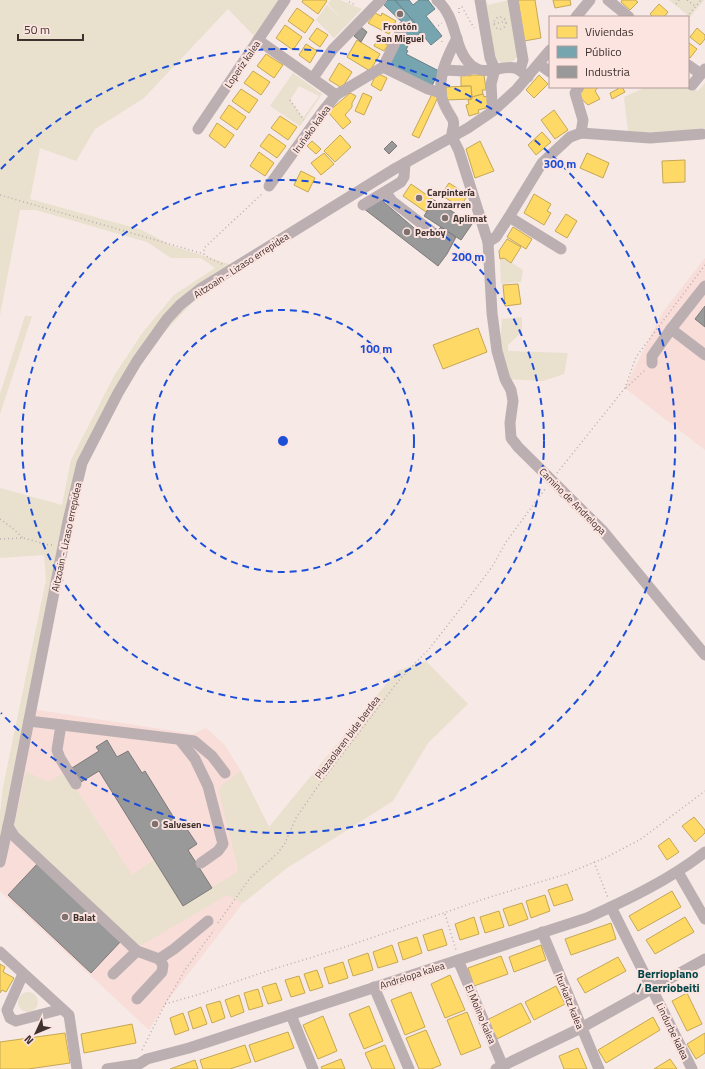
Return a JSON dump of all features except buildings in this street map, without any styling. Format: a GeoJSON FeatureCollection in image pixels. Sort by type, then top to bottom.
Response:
{"type":"FeatureCollection","features":[{"type":"Feature","properties":{"kind":"street","name":"Loperiz kalea"},"geometry":{"type":"LineString","coordinates":[[198,129],[285,0]]}},
{"type":"Feature","properties":{"kind":"street"},"geometry":{"type":"LineString","coordinates":[[313,78],[333,49],[381,0]]}},
{"type":"Feature","properties":{"kind":"street"},"geometry":{"type":"LineString","coordinates":[[437,0],[451,19],[463,55],[471,66],[487,72],[495,69],[515,68],[524,74]]}},
{"type":"Feature","properties":{"kind":"street"},"geometry":{"type":"LineString","coordinates":[[480,0],[490,58],[495,69],[491,84],[492,102]]}},
{"type":"Feature","properties":{"kind":"street"},"geometry":{"type":"LineString","coordinates":[[513,0],[524,74]]}},
{"type":"Feature","properties":{"kind":"street"},"geometry":{"type":"LineString","coordinates":[[577,16],[590,0]]}},
{"type":"Feature","properties":{"kind":"street"},"geometry":{"type":"LineString","coordinates":[[608,0],[628,16]]}},
{"type":"Feature","properties":{"kind":"street"},"geometry":{"type":"LineString","coordinates":[[336,95],[383,67],[403,27]]}},
{"type":"Feature","properties":{"kind":"street"},"geometry":{"type":"LineString","coordinates":[[452,137],[455,124],[444,105],[441,93],[441,80],[450,51],[458,38]]}},
{"type":"Feature","properties":{"kind":"street","name":"Iruñeko kalea"},"geometry":{"type":"LineString","coordinates":[[258,40],[336,95],[269,186]]}},
{"type":"Feature","properties":{"kind":"street","name":"Aitzoain - Lizaso errepidea"},"geometry":{"type":"LineString","coordinates":[[0,862],[82,463],[122,386],[154,338],[180,305],[200,289],[405,163],[452,137],[493,111],[516,90],[524,74],[539,64],[549,51]]}},
{"type":"Feature","properties":{"kind":"street"},"geometry":{"type":"LineString","coordinates":[[539,64],[549,71]]}},
{"type":"Feature","properties":{"kind":"street"},"geometry":{"type":"LineString","coordinates":[[689,65],[703,72],[692,86]]}},
{"type":"Feature","properties":{"kind":"street"},"geometry":{"type":"LineString","coordinates":[[383,67],[428,89],[441,93]]}},
{"type":"Feature","properties":{"kind":"street"},"geometry":{"type":"LineString","coordinates":[[443,70],[464,71],[475,68]]}},
{"type":"Feature","properties":{"kind":"street"},"geometry":{"type":"LineString","coordinates":[[575,89],[583,120],[581,133]]}},
{"type":"Feature","properties":{"kind":"street"},"geometry":{"type":"LineString","coordinates":[[488,242],[496,237],[542,163],[570,137],[581,133],[650,138],[702,134]]}},
{"type":"Feature","properties":{"kind":"street","name":"Camino de Andrelopa"},"geometry":{"type":"LineString","coordinates":[[452,137],[459,151],[488,242],[494,328],[498,359],[505,379],[511,390],[513,402],[510,423],[511,438],[518,447],[603,530],[705,655]]}},
{"type":"Feature","properties":{"kind":"street"},"geometry":{"type":"LineString","coordinates":[[363,205],[401,182],[404,177],[405,163]]}},
{"type":"Feature","properties":{"kind":"street"},"geometry":{"type":"LineString","coordinates":[[385,192],[392,201],[432,231]]}},
{"type":"Feature","properties":{"kind":"street"},"geometry":{"type":"LineString","coordinates":[[509,217],[561,249]]}},
{"type":"Feature","properties":{"kind":"street"},"geometry":{"type":"LineString","coordinates":[[652,363],[652,356],[705,286]]}},
{"type":"Feature","properties":{"kind":"street"},"geometry":{"type":"LineString","coordinates":[[672,329],[705,355]]}},
{"type":"Feature","properties":{"kind":"street"},"geometry":{"type":"LineString","coordinates":[[29,722],[194,741],[212,756],[225,773]]}},
{"type":"Feature","properties":{"kind":"street"},"geometry":{"type":"LineString","coordinates":[[61,725],[57,750],[60,758],[76,784]]}},
{"type":"Feature","properties":{"kind":"street"},"geometry":{"type":"LineString","coordinates":[[180,740],[194,760],[208,786],[223,844],[218,851],[200,863]]}},
{"type":"Feature","properties":{"kind":"street"},"geometry":{"type":"LineString","coordinates":[[8,826],[14,836],[137,951],[159,959],[163,965],[162,972],[138,999]]}},
{"type":"Feature","properties":{"kind":"street","name":"Andrelopa kalea"},"geometry":{"type":"LineString","coordinates":[[108,1069],[143,1065],[189,1048],[588,918],[641,893],[678,872],[705,852]]}},
{"type":"Feature","properties":{"kind":"street"},"geometry":{"type":"LineString","coordinates":[[678,872],[705,919]]}},
{"type":"Feature","properties":{"kind":"street","name":"Lindurbe kalea"},"geometry":{"type":"LineString","coordinates":[[611,907],[692,1069]]}},
{"type":"Feature","properties":{"kind":"street"},"geometry":{"type":"LineString","coordinates":[[159,959],[174,949],[208,921]]}},
{"type":"Feature","properties":{"kind":"street","name":"Iturkaitz kalea"},"geometry":{"type":"LineString","coordinates":[[542,932],[598,1069]]}},
{"type":"Feature","properties":{"kind":"street"},"geometry":{"type":"LineString","coordinates":[[113,974],[137,951]]}},
{"type":"Feature","properties":{"kind":"street"},"geometry":{"type":"LineString","coordinates":[[0,952],[66,1012],[77,1069]]}},
{"type":"Feature","properties":{"kind":"street"},"geometry":{"type":"LineString","coordinates":[[501,1068],[581,1028],[705,958]]}},
{"type":"Feature","properties":{"kind":"street","name":"El Molino kalea"},"geometry":{"type":"LineString","coordinates":[[458,960],[501,1068]]}},
{"type":"Feature","properties":{"kind":"street"},"geometry":{"type":"LineString","coordinates":[[23,974],[7,1010],[10,1018],[16,1021],[66,1012]]}},
{"type":"Feature","properties":{"kind":"street"},"geometry":{"type":"LineString","coordinates":[[374,987],[409,1069]]}},
{"type":"Feature","properties":{"kind":"street"},"geometry":{"type":"LineString","coordinates":[[291,1015],[313,1069]]}},
{"type":"Feature","properties":{"kind":"path"},"geometry":{"type":"LineString","coordinates":[[676,4],[679,0]]}},
{"type":"Feature","properties":{"kind":"path"},"geometry":{"type":"LineString","coordinates":[[688,0],[696,7]]}},
{"type":"Feature","properties":{"kind":"path"},"geometry":{"type":"LineString","coordinates":[[688,16],[701,0]]}},
{"type":"Feature","properties":{"kind":"path"},"geometry":{"type":"LineString","coordinates":[[349,2],[356,5]]}},
{"type":"Feature","properties":{"kind":"path"},"geometry":{"type":"LineString","coordinates":[[460,16],[459,8],[462,6],[474,28]]}},
{"type":"Feature","properties":{"kind":"path"},"geometry":{"type":"LineString","coordinates":[[494,24],[496,18],[499,17],[504,18],[506,21]]}},
{"type":"Feature","properties":{"kind":"path"},"geometry":{"type":"LineString","coordinates":[[489,25],[512,20]]}},
{"type":"Feature","properties":{"kind":"path"},"geometry":{"type":"LineString","coordinates":[[494,24],[501,30],[504,28],[506,21]]}},
{"type":"Feature","properties":{"kind":"path"},"geometry":{"type":"LineString","coordinates":[[290,100],[306,123]]}},
{"type":"Feature","properties":{"kind":"path"},"geometry":{"type":"LineString","coordinates":[[204,254],[204,248],[269,186]]}},
{"type":"Feature","properties":{"kind":"path"},"geometry":{"type":"LineString","coordinates":[[0,195],[204,254],[209,258],[233,268]]}},
{"type":"Feature","properties":{"kind":"path"},"geometry":{"type":"LineString","coordinates":[[556,475],[625,388],[652,363]]}},
{"type":"Feature","properties":{"kind":"path","name":"Plazaolaren bide berdea"},"geometry":{"type":"LineString","coordinates":[[143,1065],[142,1051],[164,1004],[185,970],[250,878],[281,848],[296,818],[318,786],[400,679],[429,649],[492,567],[506,542],[549,484]]}},
{"type":"Feature","properties":{"kind":"path"},"geometry":{"type":"LineString","coordinates":[[0,519],[23,538]]}},
{"type":"Feature","properties":{"kind":"path"},"geometry":{"type":"LineString","coordinates":[[0,539],[23,538],[49,546],[64,545]]}},
{"type":"Feature","properties":{"kind":"path"},"geometry":{"type":"LineString","coordinates":[[164,1004],[197,995],[487,898],[566,874],[641,839],[705,791]]}},
{"type":"Feature","properties":{"kind":"path"},"geometry":{"type":"LineString","coordinates":[[594,862],[611,907]]}},
{"type":"Feature","properties":{"kind":"path"},"geometry":{"type":"LineString","coordinates":[[444,913],[458,960]]}},
{"type":"Feature","properties":{"kind":"shaded area"},"geometry":{"type":"Polygon","coordinates":[[[0,0],[285,0],[258,40],[228,9],[144,98],[95,129],[76,161],[40,148],[30,199],[142,230],[170,245],[238,267],[218,280],[191,304],[137,361],[101,425],[71,509],[0,847],[0,813],[3,787],[46,580],[44,555],[0,558],[0,488],[62,505],[71,460],[114,376],[143,332],[174,295],[215,268],[201,258],[171,258],[147,242],[36,210],[20,210],[0,315],[0,0]]]}},
{"type":"Feature","properties":{"kind":"shaded area"},"geometry":{"type":"Polygon","coordinates":[[[331,0],[340,0],[362,9],[334,38],[316,20],[327,5],[343,20],[328,4],[331,0]]]}},
{"type":"Feature","properties":{"kind":"shaded area"},"geometry":{"type":"Polygon","coordinates":[[[483,0],[486,0],[488,5],[510,0],[518,51],[517,57],[511,63],[501,63],[494,56],[483,0]]]}},
{"type":"Feature","properties":{"kind":"shaded area"},"geometry":{"type":"Polygon","coordinates":[[[669,0],[704,0],[690,17],[669,0]]]}},
{"type":"Feature","properties":{"kind":"shaded area"},"geometry":{"type":"Polygon","coordinates":[[[293,73],[322,94],[300,126],[270,106],[293,73]],[[299,86],[290,100],[303,118],[319,96],[299,86]]]}},
{"type":"Feature","properties":{"kind":"shaded area"},"geometry":{"type":"Polygon","coordinates":[[[705,83],[705,132],[704,128],[645,133],[628,131],[624,97],[644,88],[689,88],[689,85],[698,91],[705,83]]]}},
{"type":"Feature","properties":{"kind":"shaded area"},"geometry":{"type":"Polygon","coordinates":[[[504,258],[523,270],[521,282],[501,284],[500,259],[504,258]]]}},
{"type":"Feature","properties":{"kind":"shaded area"},"geometry":{"type":"Polygon","coordinates":[[[705,258],[705,450],[625,388],[662,313],[705,258]]]}},
{"type":"Feature","properties":{"kind":"shaded area"},"geometry":{"type":"Polygon","coordinates":[[[25,316],[32,316],[0,414],[0,394],[25,316]]]}},
{"type":"Feature","properties":{"kind":"shaded area"},"geometry":{"type":"Polygon","coordinates":[[[522,317],[522,332],[508,345],[508,351],[568,353],[564,374],[543,381],[505,379],[499,359],[502,319],[522,317]]]}},
{"type":"Feature","properties":{"kind":"shaded area"},"geometry":{"type":"Polygon","coordinates":[[[426,661],[468,704],[428,743],[393,801],[287,868],[243,903],[227,895],[138,947],[16,833],[14,826],[26,772],[49,782],[65,772],[132,875],[154,860],[183,906],[237,872],[237,864],[219,792],[221,786],[241,771],[269,827],[397,671],[426,661]]]}},
{"type":"Feature","properties":{"kind":"shaded area"},"geometry":{"type":"Polygon","coordinates":[[[32,705],[38,710],[193,734],[206,728],[224,744],[241,771],[269,827],[243,903],[165,1004],[149,1030],[0,891],[0,856],[32,705]]]}},
{"type":"Feature","properties":{"kind":"shaded area"},"geometry":{"type":"Polygon","coordinates":[[[24,992],[32,992],[38,998],[38,1006],[32,1012],[24,1012],[18,1006],[18,998],[24,992]]]}},
{"type":"Feature","properties":{"kind":"place","name":"Frontón San Miguel"},"geometry":{"type":"Point","coordinates":[400,14]}},
{"type":"Feature","properties":{"kind":"place","name":"Carpintería Zunzarren"},"geometry":{"type":"Point","coordinates":[419,198]}},
{"type":"Feature","properties":{"kind":"place","name":"Aplimat"},"geometry":{"type":"Point","coordinates":[445,218]}},
{"type":"Feature","properties":{"kind":"place","name":"Perboy"},"geometry":{"type":"Point","coordinates":[407,232]}},
{"type":"Feature","properties":{"kind":"place","name":"Salvesen"},"geometry":{"type":"Point","coordinates":[155,824]}},
{"type":"Feature","properties":{"kind":"place","name":"Balat"},"geometry":{"type":"Point","coordinates":[65,917]}},
{"type":"Feature","properties":{"kind":"district","name":"Berrioplano / Berriobeiti"},"geometry":{"type":"Point","coordinates":[668,981]}}]}
